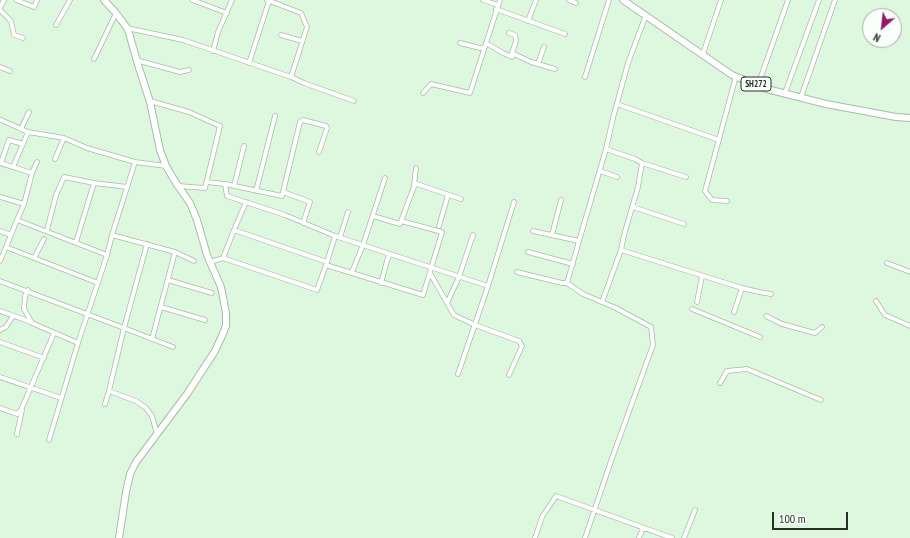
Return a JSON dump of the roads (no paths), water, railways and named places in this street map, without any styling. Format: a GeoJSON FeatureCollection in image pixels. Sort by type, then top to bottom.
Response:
{"type":"FeatureCollection","features":[{"type":"Feature","properties":{"kind":"street"},"geometry":{"type":"LineString","coordinates":[[4,0],[0,9],[11,21],[14,35],[24,38]]}},
{"type":"Feature","properties":{"kind":"street"},"geometry":{"type":"LineString","coordinates":[[16,0],[34,7],[37,0]]}},
{"type":"Feature","properties":{"kind":"street"},"geometry":{"type":"LineString","coordinates":[[56,25],[70,0]]}},
{"type":"Feature","properties":{"kind":"street"},"geometry":{"type":"LineString","coordinates":[[104,0],[127,28],[150,101],[160,150],[166,166],[177,186],[190,203],[210,262],[221,287],[226,313],[226,326],[215,351],[187,394],[136,462],[130,474],[119,538]]}},
{"type":"Feature","properties":{"kind":"street"},"geometry":{"type":"LineString","coordinates":[[192,0],[227,13]]}},
{"type":"Feature","properties":{"kind":"street"},"geometry":{"type":"LineString","coordinates":[[213,51],[218,32],[232,0]]}},
{"type":"Feature","properties":{"kind":"street"},"geometry":{"type":"LineString","coordinates":[[249,63],[268,0],[301,13],[306,27],[290,77]]}},
{"type":"Feature","properties":{"kind":"street"},"geometry":{"type":"LineString","coordinates":[[483,0],[528,21],[565,34]]}},
{"type":"Feature","properties":{"kind":"street"},"geometry":{"type":"LineString","coordinates":[[423,93],[431,84],[470,93],[500,0]]}},
{"type":"Feature","properties":{"kind":"street"},"geometry":{"type":"LineString","coordinates":[[528,21],[536,0]]}},
{"type":"Feature","properties":{"kind":"street"},"geometry":{"type":"LineString","coordinates":[[569,0],[576,3]]}},
{"type":"Feature","properties":{"kind":"street"},"geometry":{"type":"LineString","coordinates":[[585,78],[609,0]]}},
{"type":"Feature","properties":{"kind":"street","name":"SH272"},"geometry":{"type":"LineString","coordinates":[[624,0],[736,76],[758,85],[826,104],[896,117],[910,118]]}},
{"type":"Feature","properties":{"kind":"street"},"geometry":{"type":"LineString","coordinates":[[703,54],[721,0]]}},
{"type":"Feature","properties":{"kind":"street"},"geometry":{"type":"LineString","coordinates":[[758,85],[788,0]]}},
{"type":"Feature","properties":{"kind":"street"},"geometry":{"type":"LineString","coordinates":[[785,93],[819,0]]}},
{"type":"Feature","properties":{"kind":"street"},"geometry":{"type":"LineString","coordinates":[[801,97],[835,0]]}},
{"type":"Feature","properties":{"kind":"street"},"geometry":{"type":"LineString","coordinates":[[94,59],[116,13]]}},
{"type":"Feature","properties":{"kind":"street"},"geometry":{"type":"LineString","coordinates":[[567,283],[600,171],[616,104],[628,63],[646,15]]}},
{"type":"Feature","properties":{"kind":"street"},"geometry":{"type":"LineString","coordinates":[[127,28],[183,40],[354,101]]}},
{"type":"Feature","properties":{"kind":"street"},"geometry":{"type":"LineString","coordinates":[[509,33],[515,35],[516,41],[511,56]]}},
{"type":"Feature","properties":{"kind":"street"},"geometry":{"type":"LineString","coordinates":[[281,35],[302,41]]}},
{"type":"Feature","properties":{"kind":"street"},"geometry":{"type":"LineString","coordinates":[[460,43],[480,48],[485,45]]}},
{"type":"Feature","properties":{"kind":"street"},"geometry":{"type":"LineString","coordinates":[[485,45],[511,56],[514,54],[555,69]]}},
{"type":"Feature","properties":{"kind":"street"},"geometry":{"type":"LineString","coordinates":[[538,64],[544,47]]}},
{"type":"Feature","properties":{"kind":"street"},"geometry":{"type":"LineString","coordinates":[[136,60],[180,72],[190,70]]}},
{"type":"Feature","properties":{"kind":"street"},"geometry":{"type":"LineString","coordinates":[[0,66],[10,71]]}},
{"type":"Feature","properties":{"kind":"street"},"geometry":{"type":"LineString","coordinates":[[727,201],[712,200],[705,191],[736,76]]}},
{"type":"Feature","properties":{"kind":"street"},"geometry":{"type":"LineString","coordinates":[[150,101],[189,112],[220,126],[205,188],[177,186]]}},
{"type":"Feature","properties":{"kind":"street"},"geometry":{"type":"LineString","coordinates":[[616,104],[718,140]]}},
{"type":"Feature","properties":{"kind":"street"},"geometry":{"type":"LineString","coordinates":[[21,129],[29,112]]}},
{"type":"Feature","properties":{"kind":"street"},"geometry":{"type":"LineString","coordinates":[[256,191],[275,116]]}},
{"type":"Feature","properties":{"kind":"street"},"geometry":{"type":"LineString","coordinates":[[1,120],[28,132],[64,138],[87,148],[135,162],[166,166]]}},
{"type":"Feature","properties":{"kind":"street"},"geometry":{"type":"LineString","coordinates":[[207,182],[225,184],[282,196],[300,122],[302,120],[326,126],[327,128],[319,152]]}},
{"type":"Feature","properties":{"kind":"street"},"geometry":{"type":"LineString","coordinates":[[13,167],[28,132]]}},
{"type":"Feature","properties":{"kind":"street"},"geometry":{"type":"LineString","coordinates":[[55,159],[64,138]]}},
{"type":"Feature","properties":{"kind":"street"},"geometry":{"type":"LineString","coordinates":[[23,144],[9,140],[0,163],[32,173]]}},
{"type":"Feature","properties":{"kind":"street"},"geometry":{"type":"LineString","coordinates":[[234,186],[244,146]]}},
{"type":"Feature","properties":{"kind":"street"},"geometry":{"type":"LineString","coordinates":[[606,149],[642,163],[686,177]]}},
{"type":"Feature","properties":{"kind":"street"},"geometry":{"type":"LineString","coordinates":[[0,261],[24,204],[32,173],[37,162]]}},
{"type":"Feature","properties":{"kind":"street"},"geometry":{"type":"LineString","coordinates":[[49,440],[135,162]]}},
{"type":"Feature","properties":{"kind":"street"},"geometry":{"type":"LineString","coordinates":[[602,302],[633,207],[642,163]]}},
{"type":"Feature","properties":{"kind":"street"},"geometry":{"type":"LineString","coordinates":[[373,216],[400,224],[414,185],[416,168]]}},
{"type":"Feature","properties":{"kind":"street"},"geometry":{"type":"LineString","coordinates":[[600,171],[617,177]]}},
{"type":"Feature","properties":{"kind":"street"},"geometry":{"type":"LineString","coordinates":[[47,230],[56,195],[64,177],[94,183],[127,187]]}},
{"type":"Feature","properties":{"kind":"street"},"geometry":{"type":"LineString","coordinates":[[352,272],[363,245],[385,178]]}},
{"type":"Feature","properties":{"kind":"street"},"geometry":{"type":"LineString","coordinates":[[76,242],[94,183]]}},
{"type":"Feature","properties":{"kind":"street"},"geometry":{"type":"LineString","coordinates":[[225,184],[227,196],[303,222],[337,237],[431,270],[459,276],[488,286]]}},
{"type":"Feature","properties":{"kind":"street"},"geometry":{"type":"LineString","coordinates":[[414,185],[417,184],[461,199]]}},
{"type":"Feature","properties":{"kind":"street"},"geometry":{"type":"LineString","coordinates":[[283,192],[310,202],[303,222]]}},
{"type":"Feature","properties":{"kind":"street"},"geometry":{"type":"LineString","coordinates":[[439,226],[448,195]]}},
{"type":"Feature","properties":{"kind":"street"},"geometry":{"type":"LineString","coordinates":[[0,197],[24,204]]}},
{"type":"Feature","properties":{"kind":"street"},"geometry":{"type":"LineString","coordinates":[[552,235],[561,200]]}},
{"type":"Feature","properties":{"kind":"street"},"geometry":{"type":"LineString","coordinates":[[223,258],[246,202]]}},
{"type":"Feature","properties":{"kind":"street"},"geometry":{"type":"LineString","coordinates":[[458,374],[488,286],[514,202]]}},
{"type":"Feature","properties":{"kind":"street"},"geometry":{"type":"LineString","coordinates":[[633,207],[684,224]]}},
{"type":"Feature","properties":{"kind":"street"},"geometry":{"type":"LineString","coordinates":[[210,262],[223,258],[317,290],[326,263],[348,212]]}},
{"type":"Feature","properties":{"kind":"street"},"geometry":{"type":"LineString","coordinates":[[17,220],[47,230],[107,255]]}},
{"type":"Feature","properties":{"kind":"street"},"geometry":{"type":"LineString","coordinates":[[234,230],[381,283],[422,296],[442,232],[401,221]]}},
{"type":"Feature","properties":{"kind":"street"},"geometry":{"type":"LineString","coordinates":[[0,231],[11,235]]}},
{"type":"Feature","properties":{"kind":"street"},"geometry":{"type":"LineString","coordinates":[[533,231],[579,241]]}},
{"type":"Feature","properties":{"kind":"street"},"geometry":{"type":"LineString","coordinates":[[112,235],[175,252],[194,261]]}},
{"type":"Feature","properties":{"kind":"street"},"geometry":{"type":"LineString","coordinates":[[447,303],[459,276],[473,235]]}},
{"type":"Feature","properties":{"kind":"street"},"geometry":{"type":"LineString","coordinates":[[34,258],[44,239]]}},
{"type":"Feature","properties":{"kind":"street"},"geometry":{"type":"LineString","coordinates":[[105,404],[147,244]]}},
{"type":"Feature","properties":{"kind":"street"},"geometry":{"type":"LineString","coordinates":[[6,247],[98,283]]}},
{"type":"Feature","properties":{"kind":"street"},"geometry":{"type":"LineString","coordinates":[[620,250],[742,288],[771,294]]}},
{"type":"Feature","properties":{"kind":"street"},"geometry":{"type":"LineString","coordinates":[[152,339],[175,252]]}},
{"type":"Feature","properties":{"kind":"street"},"geometry":{"type":"LineString","coordinates":[[528,252],[573,264]]}},
{"type":"Feature","properties":{"kind":"street"},"geometry":{"type":"LineString","coordinates":[[381,283],[389,254]]}},
{"type":"Feature","properties":{"kind":"street"},"geometry":{"type":"LineString","coordinates":[[887,263],[910,272]]}},
{"type":"Feature","properties":{"kind":"street"},"geometry":{"type":"LineString","coordinates":[[431,270],[454,315],[475,325],[519,341],[522,346],[509,375]]}},
{"type":"Feature","properties":{"kind":"street"},"geometry":{"type":"LineString","coordinates":[[518,272],[567,283],[583,294],[616,308],[652,327],[653,345],[585,538]]}},
{"type":"Feature","properties":{"kind":"street"},"geometry":{"type":"LineString","coordinates":[[697,302],[702,276]]}},
{"type":"Feature","properties":{"kind":"street"},"geometry":{"type":"LineString","coordinates":[[168,280],[212,293]]}},
{"type":"Feature","properties":{"kind":"street"},"geometry":{"type":"LineString","coordinates":[[0,281],[28,290],[173,347]]}},
{"type":"Feature","properties":{"kind":"street"},"geometry":{"type":"LineString","coordinates":[[734,312],[742,288]]}},
{"type":"Feature","properties":{"kind":"street"},"geometry":{"type":"LineString","coordinates":[[28,290],[25,296],[24,309],[32,323]]}},
{"type":"Feature","properties":{"kind":"street"},"geometry":{"type":"LineString","coordinates":[[876,301],[885,316],[910,326]]}},
{"type":"Feature","properties":{"kind":"street"},"geometry":{"type":"LineString","coordinates":[[161,307],[205,320]]}},
{"type":"Feature","properties":{"kind":"street"},"geometry":{"type":"LineString","coordinates":[[692,309],[760,337]]}},
{"type":"Feature","properties":{"kind":"street"},"geometry":{"type":"LineString","coordinates":[[0,312],[32,323],[78,343]]}},
{"type":"Feature","properties":{"kind":"street"},"geometry":{"type":"LineString","coordinates":[[0,330],[6,327],[13,316]]}},
{"type":"Feature","properties":{"kind":"street"},"geometry":{"type":"LineString","coordinates":[[766,316],[782,324],[814,333],[822,327]]}},
{"type":"Feature","properties":{"kind":"street"},"geometry":{"type":"LineString","coordinates":[[17,434],[22,410],[54,332]]}},
{"type":"Feature","properties":{"kind":"street"},"geometry":{"type":"LineString","coordinates":[[0,342],[44,358]]}},
{"type":"Feature","properties":{"kind":"street"},"geometry":{"type":"LineString","coordinates":[[720,383],[727,371],[747,369],[821,400]]}},
{"type":"Feature","properties":{"kind":"street"},"geometry":{"type":"LineString","coordinates":[[0,377],[61,398]]}},
{"type":"Feature","properties":{"kind":"street"},"geometry":{"type":"LineString","coordinates":[[109,391],[136,401],[146,408],[152,416],[157,434]]}},
{"type":"Feature","properties":{"kind":"street"},"geometry":{"type":"LineString","coordinates":[[0,408],[17,414],[22,410]]}},
{"type":"Feature","properties":{"kind":"street"},"geometry":{"type":"LineString","coordinates":[[535,538],[542,517],[556,496],[672,538]]}},
{"type":"Feature","properties":{"kind":"street"},"geometry":{"type":"LineString","coordinates":[[684,538],[695,510]]}},
{"type":"Feature","properties":{"kind":"street"},"geometry":{"type":"LineString","coordinates":[[639,538],[643,528]]}}]}
